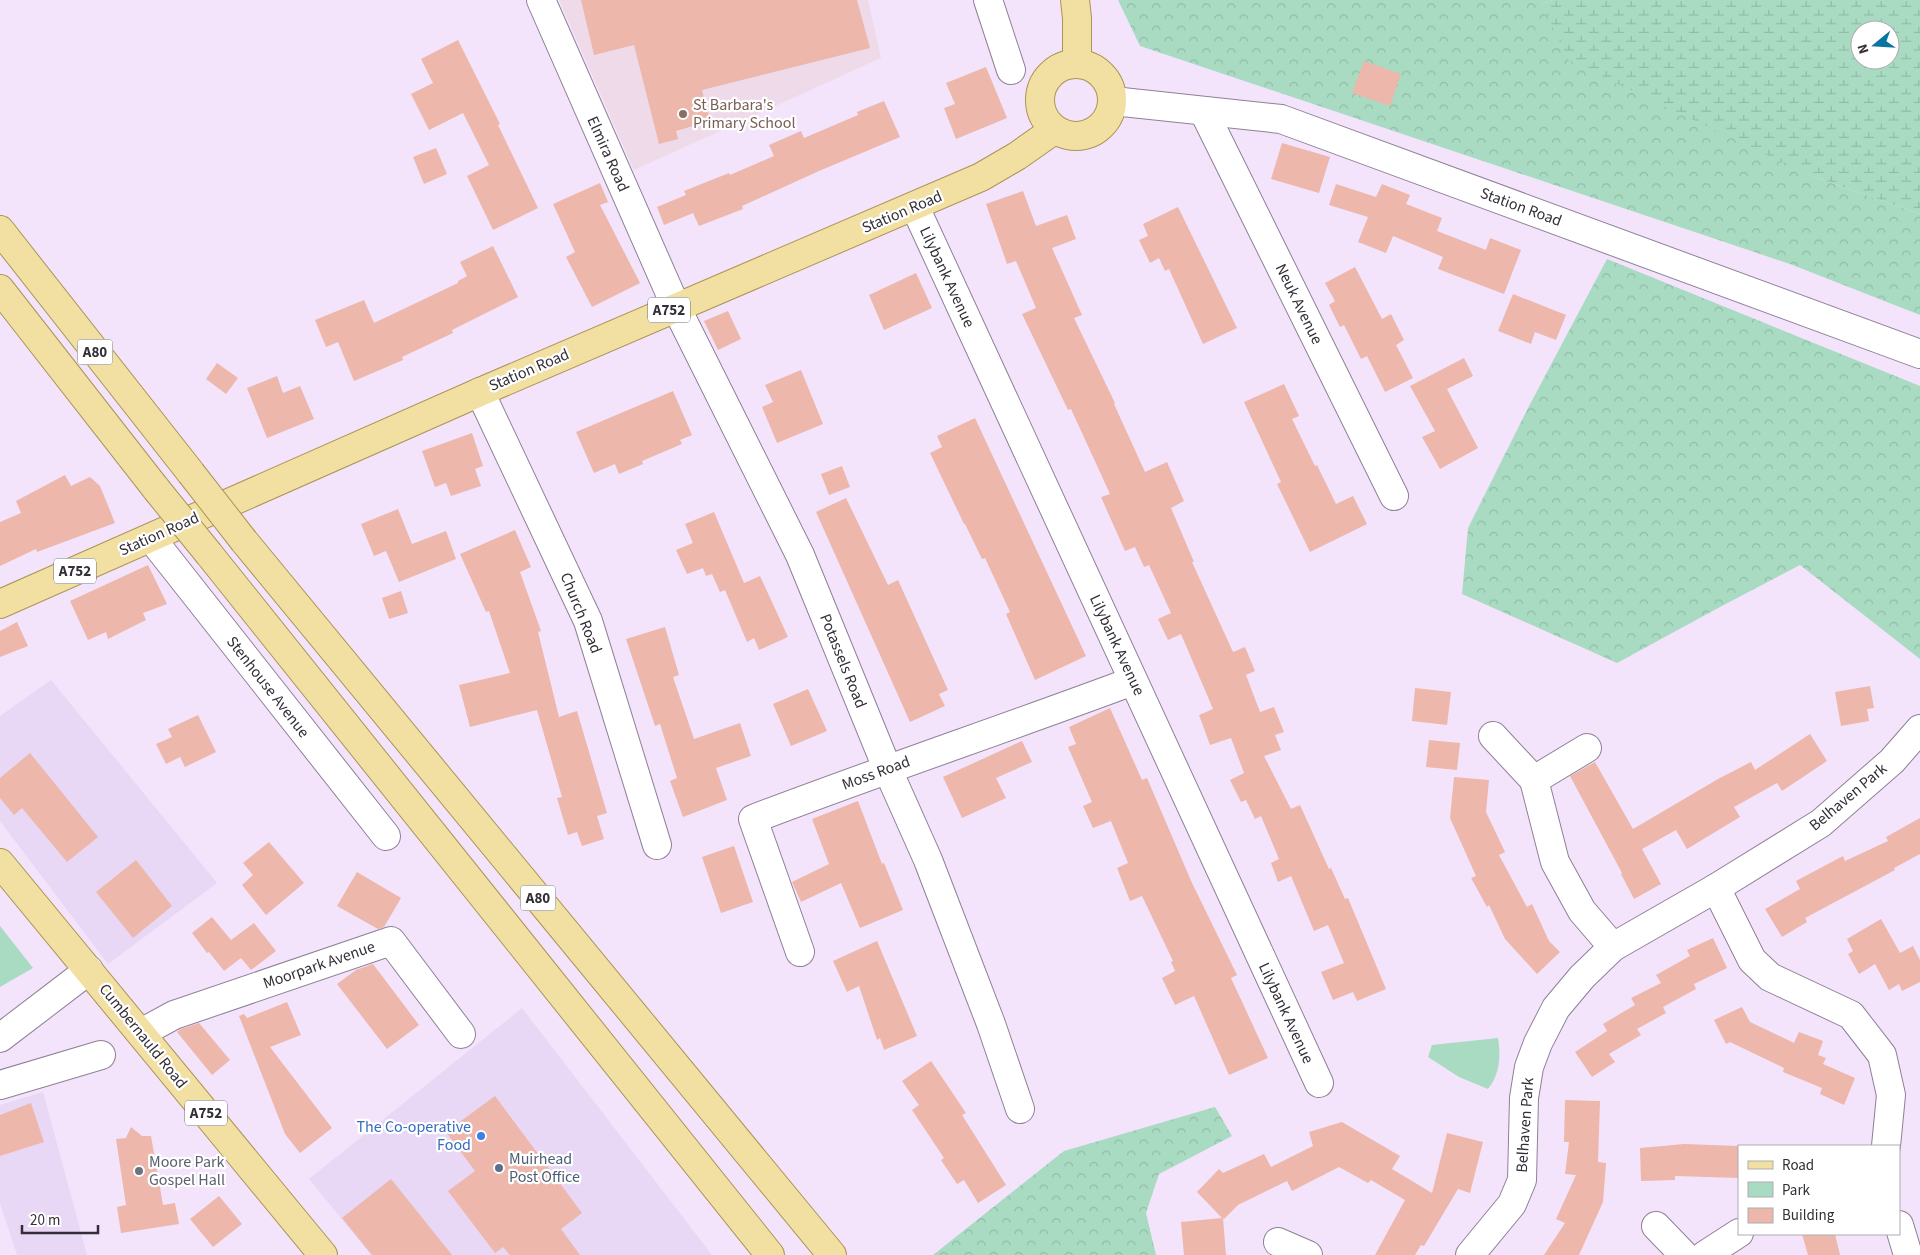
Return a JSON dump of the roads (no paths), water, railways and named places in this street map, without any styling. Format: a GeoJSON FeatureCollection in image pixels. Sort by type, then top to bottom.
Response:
{"type":"FeatureCollection","features":[{"type":"Feature","properties":{"kind":"main road"},"geometry":{"type":"LineString","coordinates":[[1075,0],[1077,64]]}},
{"type":"Feature","properties":{"kind":"main road"},"geometry":{"type":"LineString","coordinates":[[1077,64],[1084,64],[1096,69],[1105,78],[1111,89],[1112,102],[1110,113],[1097,130],[1087,135],[1076,137],[1064,135],[1054,130],[1046,122],[1041,110],[1040,98],[1042,86],[1049,75],[1060,67],[1077,64]]}},
{"type":"Feature","properties":{"kind":"main road","name":"Station Road"},"geometry":{"type":"LineString","coordinates":[[0,604],[480,392],[676,307],[915,207],[981,177],[1017,156],[1054,130]]}},
{"type":"Feature","properties":{"kind":"main road","name":"A80"},"geometry":{"type":"LineString","coordinates":[[0,230],[244,541],[832,1255]]}},
{"type":"Feature","properties":{"kind":"main road","name":"A80"},"geometry":{"type":"LineString","coordinates":[[0,289],[157,490],[770,1255]]}},
{"type":"Feature","properties":{"kind":"main road","name":"Cumbernauld Road"},"geometry":{"type":"LineString","coordinates":[[0,864],[323,1255]]}},
{"type":"Feature","properties":{"kind":"street","name":"Elmira Road"},"geometry":{"type":"LineString","coordinates":[[541,0],[676,307]]}},
{"type":"Feature","properties":{"kind":"street"},"geometry":{"type":"LineString","coordinates":[[988,0],[1011,70]]}},
{"type":"Feature","properties":{"kind":"street","name":"Station Road"},"geometry":{"type":"LineString","coordinates":[[1112,102],[1138,103],[1204,112],[1281,119],[1920,354]]}},
{"type":"Feature","properties":{"kind":"street","name":"Neuk Avenue"},"geometry":{"type":"LineString","coordinates":[[1204,112],[1394,496]]}},
{"type":"Feature","properties":{"kind":"street","name":"Lilybank Avenue"},"geometry":{"type":"LineString","coordinates":[[915,207],[1319,1083]]}},
{"type":"Feature","properties":{"kind":"street","name":"Potassels Road"},"geometry":{"type":"LineString","coordinates":[[676,307],[800,555],[928,860],[991,1024],[1020,1109]]}},
{"type":"Feature","properties":{"kind":"street","name":"Church Road"},"geometry":{"type":"LineString","coordinates":[[480,392],[588,621],[657,844]]}},
{"type":"Feature","properties":{"kind":"street","name":"Stenhouse Avenue"},"geometry":{"type":"LineString","coordinates":[[151,538],[386,836]]}},
{"type":"Feature","properties":{"kind":"street","name":"Moss Road"},"geometry":{"type":"LineString","coordinates":[[800,952],[753,819],[888,768],[1133,681]]}},
{"type":"Feature","properties":{"kind":"street","name":"Belhaven Park"},"geometry":{"type":"LineString","coordinates":[[1470,1255],[1512,1204],[1522,1180],[1524,1098],[1529,1067],[1538,1043],[1556,1008],[1582,977],[1613,947],[1716,888],[1821,823],[1892,761],[1920,728]]}},
{"type":"Feature","properties":{"kind":"street"},"geometry":{"type":"LineString","coordinates":[[1493,736],[1534,780],[1555,862],[1582,910],[1613,947]]}},
{"type":"Feature","properties":{"kind":"street"},"geometry":{"type":"LineString","coordinates":[[1534,780],[1587,748]]}},
{"type":"Feature","properties":{"kind":"street"},"geometry":{"type":"LineString","coordinates":[[1716,888],[1752,960],[1770,977],[1851,1015],[1882,1055],[1891,1095],[1886,1145]]}},
{"type":"Feature","properties":{"kind":"street","name":"Moorpark Avenue"},"geometry":{"type":"LineString","coordinates":[[141,1033],[174,1015],[391,941],[461,1034]]}},
{"type":"Feature","properties":{"kind":"street"},"geometry":{"type":"LineString","coordinates":[[0,1038],[89,970]]}},
{"type":"Feature","properties":{"kind":"street"},"geometry":{"type":"LineString","coordinates":[[0,1085],[70,1052],[100,1055]]}},
{"type":"Feature","properties":{"kind":"street"},"geometry":{"type":"LineString","coordinates":[[1656,1226],[1684,1255]]}},
{"type":"Feature","properties":{"kind":"street"},"geometry":{"type":"LineString","coordinates":[[1900,1228],[1908,1255]]}},
{"type":"Feature","properties":{"kind":"street"},"geometry":{"type":"LineString","coordinates":[[1705,1255],[1738,1234]]}},
{"type":"Feature","properties":{"kind":"street"},"geometry":{"type":"LineString","coordinates":[[1278,1242],[1308,1255]]}},
{"type":"Feature","properties":{"kind":"place","name":"St Barbara's Primary School"},"geometry":{"type":"Point","coordinates":[683,114]}},
{"type":"Feature","properties":{"kind":"place","name":"The Co-operative Food"},"geometry":{"type":"Point","coordinates":[481,1136]}},
{"type":"Feature","properties":{"kind":"place","name":"Muirhead Post Office"},"geometry":{"type":"Point","coordinates":[499,1168]}},
{"type":"Feature","properties":{"kind":"place","name":"Moore Park Gospel Hall"},"geometry":{"type":"Point","coordinates":[139,1171]}}]}
